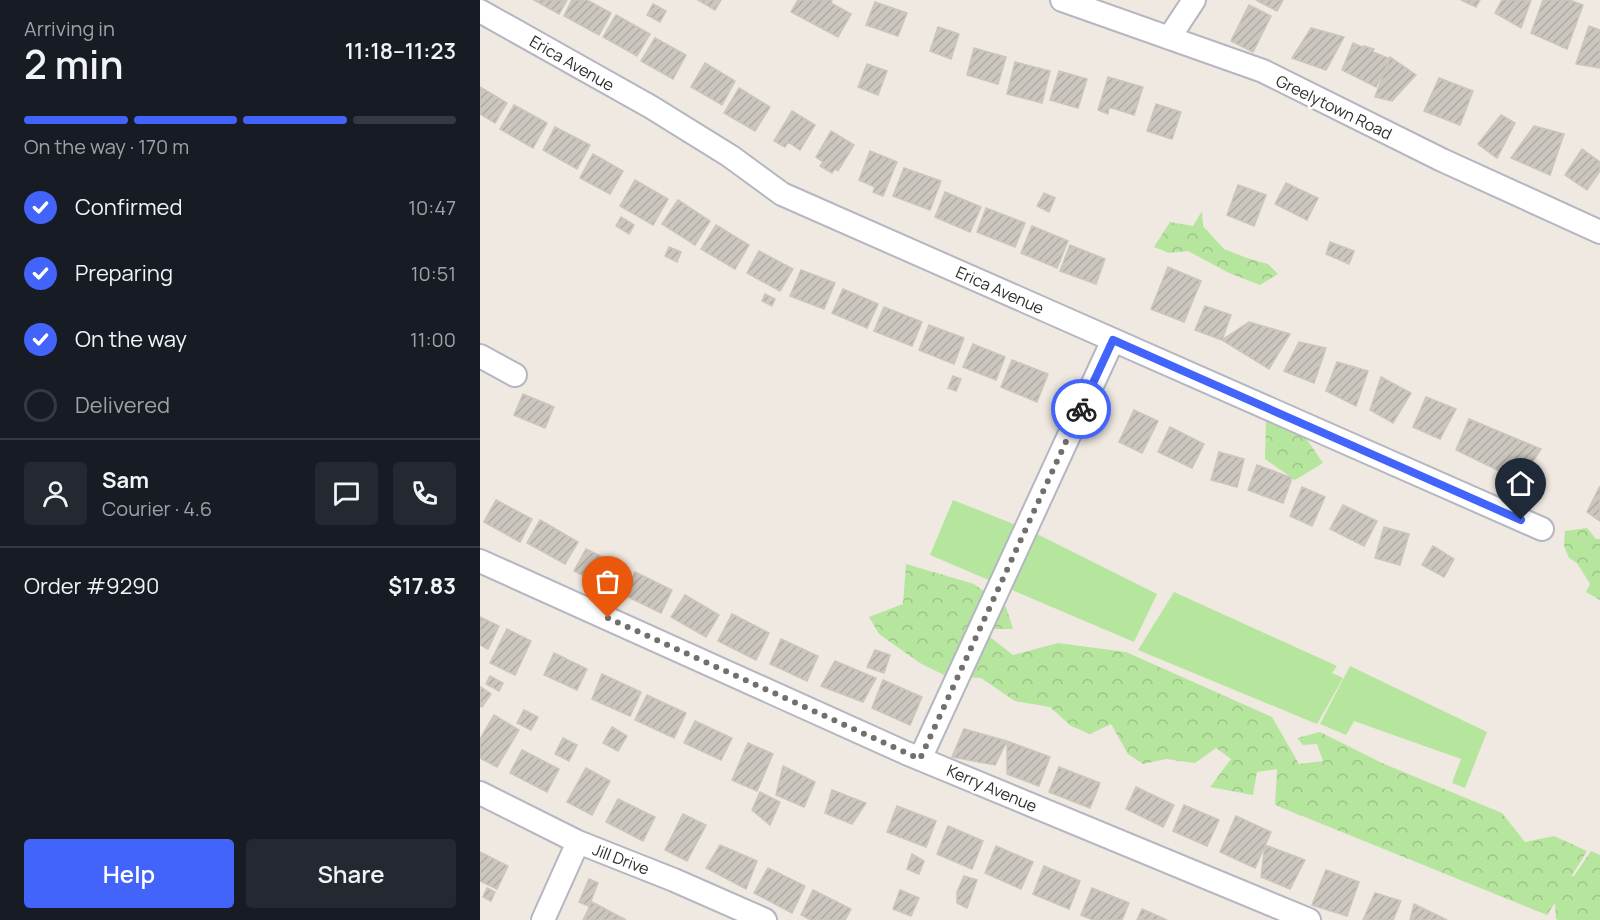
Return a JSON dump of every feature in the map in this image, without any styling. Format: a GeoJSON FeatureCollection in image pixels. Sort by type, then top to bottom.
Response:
{"type":"FeatureCollection","features":[{"type":"Feature","properties":{"kind":"street","name":"Greelytown Road"},"geometry":{"type":"LineString","coordinates":[[1062,0],[1263,71],[1442,160],[1600,232]]}},
{"type":"Feature","properties":{"kind":"street"},"geometry":{"type":"LineString","coordinates":[[1169,38],[1194,0]]}},
{"type":"Feature","properties":{"kind":"street","name":"Erica Avenue"},"geometry":{"type":"LineString","coordinates":[[480,11],[651,107],[730,156],[782,194],[1542,529]]}},
{"type":"Feature","properties":{"kind":"street"},"geometry":{"type":"LineString","coordinates":[[920,759],[1113,340]]}},
{"type":"Feature","properties":{"kind":"street"},"geometry":{"type":"LineString","coordinates":[[480,356],[515,375]]}},
{"type":"Feature","properties":{"kind":"street","name":"Kerry Avenue"},"geometry":{"type":"LineString","coordinates":[[480,561],[920,759],[1309,920]]}},
{"type":"Feature","properties":{"kind":"street","name":"Jill Drive"},"geometry":{"type":"LineString","coordinates":[[480,792],[578,842],[674,880],[765,920]]}},
{"type":"Feature","properties":{"kind":"street"},"geometry":{"type":"LineString","coordinates":[[543,920],[578,842]]}},
{"type":"Feature","properties":{"kind":"green space"},"geometry":{"type":"Polygon","coordinates":[[[1202,211],[1203,226],[1224,249],[1268,264],[1278,274],[1260,285],[1229,273],[1188,251],[1169,253],[1154,247],[1170,222],[1193,226],[1202,211]]]}},
{"type":"Feature","properties":{"kind":"green space"},"geometry":{"type":"Polygon","coordinates":[[[1266,419],[1303,434],[1323,463],[1295,480],[1265,459],[1266,419]]]}},
{"type":"Feature","properties":{"kind":"green space"},"geometry":{"type":"Polygon","coordinates":[[[953,500],[1029,530],[1157,594],[1134,642],[930,555],[953,500]]]}},
{"type":"Feature","properties":{"kind":"green space"},"geometry":{"type":"Polygon","coordinates":[[[1587,528],[1596,539],[1600,539],[1600,600],[1586,592],[1590,584],[1577,563],[1569,558],[1564,546],[1565,531],[1587,528]]]}},
{"type":"Feature","properties":{"kind":"green space"},"geometry":{"type":"Polygon","coordinates":[[[906,564],[974,584],[1006,607],[1013,629],[992,629],[990,637],[1013,655],[1058,643],[1126,652],[1272,717],[1299,764],[1323,761],[1317,744],[1303,745],[1297,738],[1320,732],[1382,763],[1502,813],[1525,842],[1554,836],[1587,851],[1571,877],[1591,851],[1600,855],[1600,920],[1558,920],[1555,903],[1547,915],[1275,805],[1277,769],[1257,772],[1253,795],[1210,787],[1231,759],[1216,748],[1195,763],[1166,759],[1143,764],[1128,754],[1111,724],[1090,734],[1071,726],[1050,707],[1015,701],[981,678],[946,676],[920,663],[879,634],[869,617],[903,604],[906,564]]]}},
{"type":"Feature","properties":{"kind":"green space"},"geometry":{"type":"Polygon","coordinates":[[[1174,592],[1337,666],[1332,673],[1343,678],[1317,724],[1138,650],[1174,592]]]}},
{"type":"Feature","properties":{"kind":"green space"},"geometry":{"type":"Polygon","coordinates":[[[1350,666],[1487,732],[1465,788],[1452,783],[1461,759],[1354,721],[1346,735],[1320,724],[1350,666]]]}},
{"type":"Feature","properties":{"kind":"building"},"geometry":{"type":"Polygon","coordinates":[[[534,0],[567,0],[559,14],[534,0]]]}},
{"type":"Feature","properties":{"kind":"building"},"geometry":{"type":"Polygon","coordinates":[[[572,0],[587,0],[611,13],[599,35],[564,16],[572,0]]]}},
{"type":"Feature","properties":{"kind":"building"},"geometry":{"type":"Polygon","coordinates":[[[698,0],[721,0],[715,10],[698,0]]]}},
{"type":"Feature","properties":{"kind":"building"},"geometry":{"type":"Polygon","coordinates":[[[798,0],[832,0],[831,3],[851,14],[838,37],[791,12],[798,0]]]}},
{"type":"Feature","properties":{"kind":"building"},"geometry":{"type":"Polygon","coordinates":[[[1256,0],[1283,0],[1277,11],[1256,0]]]}},
{"type":"Feature","properties":{"kind":"building"},"geometry":{"type":"Polygon","coordinates":[[[1461,0],[1480,0],[1476,7],[1461,0]]]}},
{"type":"Feature","properties":{"kind":"building"},"geometry":{"type":"Polygon","coordinates":[[[1502,0],[1531,0],[1521,28],[1495,13],[1502,0]]]}},
{"type":"Feature","properties":{"kind":"building"},"geometry":{"type":"Polygon","coordinates":[[[1543,0],[1569,0],[1583,5],[1567,49],[1531,33],[1543,0]]]}},
{"type":"Feature","properties":{"kind":"building"},"geometry":{"type":"Polygon","coordinates":[[[875,2],[907,13],[898,36],[866,25],[875,2]]]}},
{"type":"Feature","properties":{"kind":"building"},"geometry":{"type":"Polygon","coordinates":[[[653,4],[666,11],[660,22],[647,15],[653,4]]]}},
{"type":"Feature","properties":{"kind":"building"},"geometry":{"type":"Polygon","coordinates":[[[1249,5],[1271,16],[1253,52],[1231,41],[1249,5]]]}},
{"type":"Feature","properties":{"kind":"building"},"geometry":{"type":"Polygon","coordinates":[[[616,15],[650,34],[637,56],[603,37],[616,15]]]}},
{"type":"Feature","properties":{"kind":"building"},"geometry":{"type":"Polygon","coordinates":[[[1589,26],[1600,30],[1600,68],[1576,64],[1589,26]]]}},
{"type":"Feature","properties":{"kind":"building"},"geometry":{"type":"Polygon","coordinates":[[[938,27],[959,34],[951,59],[930,51],[938,27]]]}},
{"type":"Feature","properties":{"kind":"building"},"geometry":{"type":"Polygon","coordinates":[[[1311,28],[1344,37],[1326,70],[1292,58],[1311,28]]]}},
{"type":"Feature","properties":{"kind":"building"},"geometry":{"type":"Polygon","coordinates":[[[655,38],[686,55],[673,79],[641,61],[655,38]]]}},
{"type":"Feature","properties":{"kind":"building"},"geometry":{"type":"Polygon","coordinates":[[[1353,43],[1374,49],[1373,52],[1390,59],[1376,87],[1342,70],[1353,43]]]}},
{"type":"Feature","properties":{"kind":"building"},"geometry":{"type":"Polygon","coordinates":[[[974,48],[1006,57],[998,84],[967,75],[974,48]]]}},
{"type":"Feature","properties":{"kind":"building"},"geometry":{"type":"Polygon","coordinates":[[[1390,57],[1416,75],[1392,101],[1375,97],[1390,57]]]}},
{"type":"Feature","properties":{"kind":"building"},"geometry":{"type":"Polygon","coordinates":[[[1015,62],[1050,71],[1042,103],[1007,94],[1015,62]]]}},
{"type":"Feature","properties":{"kind":"building"},"geometry":{"type":"Polygon","coordinates":[[[705,63],[735,81],[722,105],[691,87],[705,63]]]}},
{"type":"Feature","properties":{"kind":"building"},"geometry":{"type":"Polygon","coordinates":[[[867,64],[887,71],[878,95],[858,87],[867,64]]]}},
{"type":"Feature","properties":{"kind":"building"},"geometry":{"type":"Polygon","coordinates":[[[1059,71],[1087,79],[1078,108],[1050,100],[1059,71]]]}},
{"type":"Feature","properties":{"kind":"building"},"geometry":{"type":"Polygon","coordinates":[[[1108,77],[1143,87],[1134,115],[1109,107],[1108,114],[1098,110],[1108,77]]]}},
{"type":"Feature","properties":{"kind":"building"},"geometry":{"type":"Polygon","coordinates":[[[1439,78],[1473,91],[1460,125],[1424,111],[1439,78]]]}},
{"type":"Feature","properties":{"kind":"building"},"geometry":{"type":"Polygon","coordinates":[[[480,87],[507,103],[495,123],[480,114],[480,87]]]}},
{"type":"Feature","properties":{"kind":"building"},"geometry":{"type":"Polygon","coordinates":[[[739,88],[770,107],[755,131],[724,113],[739,88]]]}},
{"type":"Feature","properties":{"kind":"building"},"geometry":{"type":"Polygon","coordinates":[[[1156,104],[1181,112],[1172,139],[1147,131],[1156,104]]]}},
{"type":"Feature","properties":{"kind":"building"},"geometry":{"type":"Polygon","coordinates":[[[514,105],[547,123],[533,148],[500,129],[514,105]]]}},
{"type":"Feature","properties":{"kind":"building"},"geometry":{"type":"Polygon","coordinates":[[[792,111],[815,125],[800,150],[788,142],[785,147],[774,141],[792,111]]]}},
{"type":"Feature","properties":{"kind":"building"},"geometry":{"type":"Polygon","coordinates":[[[1501,115],[1515,123],[1497,158],[1478,144],[1501,115]]]}},
{"type":"Feature","properties":{"kind":"building"},"geometry":{"type":"Polygon","coordinates":[[[1534,126],[1564,134],[1550,175],[1511,158],[1534,126]]]}},
{"type":"Feature","properties":{"kind":"building"},"geometry":{"type":"Polygon","coordinates":[[[555,127],[590,145],[577,169],[543,150],[555,127]]]}},
{"type":"Feature","properties":{"kind":"building"},"geometry":{"type":"Polygon","coordinates":[[[831,131],[854,145],[838,171],[835,169],[832,173],[820,166],[823,162],[816,157],[831,131]]]}},
{"type":"Feature","properties":{"kind":"building"},"geometry":{"type":"Polygon","coordinates":[[[1582,149],[1600,162],[1600,171],[1587,190],[1565,175],[1582,149]]]}},
{"type":"Feature","properties":{"kind":"building"},"geometry":{"type":"Polygon","coordinates":[[[870,151],[897,162],[883,196],[873,192],[875,187],[859,180],[870,151]]]}},
{"type":"Feature","properties":{"kind":"building"},"geometry":{"type":"Polygon","coordinates":[[[593,154],[623,171],[610,194],[580,178],[593,154]]]}},
{"type":"Feature","properties":{"kind":"building"},"geometry":{"type":"Polygon","coordinates":[[[904,168],[941,181],[930,210],[893,196],[904,168]]]}},
{"type":"Feature","properties":{"kind":"building"},"geometry":{"type":"Polygon","coordinates":[[[635,180],[668,199],[653,225],[620,206],[635,180]]]}},
{"type":"Feature","properties":{"kind":"building"},"geometry":{"type":"Polygon","coordinates":[[[1286,183],[1318,198],[1307,220],[1275,204],[1286,183]]]}},
{"type":"Feature","properties":{"kind":"building"},"geometry":{"type":"Polygon","coordinates":[[[1238,185],[1266,195],[1254,226],[1227,215],[1238,185]]]}},
{"type":"Feature","properties":{"kind":"building"},"geometry":{"type":"Polygon","coordinates":[[[945,192],[981,207],[970,232],[935,217],[945,192]]]}},
{"type":"Feature","properties":{"kind":"building"},"geometry":{"type":"Polygon","coordinates":[[[1044,193],[1055,198],[1049,212],[1037,206],[1044,193]]]}},
{"type":"Feature","properties":{"kind":"building"},"geometry":{"type":"Polygon","coordinates":[[[678,200],[710,221],[695,245],[662,224],[678,200]]]}},
{"type":"Feature","properties":{"kind":"building"},"geometry":{"type":"Polygon","coordinates":[[[986,208],[1025,223],[1015,247],[977,232],[986,208]]]}},
{"type":"Feature","properties":{"kind":"building"},"geometry":{"type":"Polygon","coordinates":[[[621,217],[634,225],[629,234],[616,226],[621,217]]]}},
{"type":"Feature","properties":{"kind":"building"},"geometry":{"type":"Polygon","coordinates":[[[716,225],[749,245],[735,269],[701,249],[716,225]]]}},
{"type":"Feature","properties":{"kind":"building"},"geometry":{"type":"Polygon","coordinates":[[[1032,226],[1068,241],[1057,268],[1021,253],[1032,226]]]}},
{"type":"Feature","properties":{"kind":"building"},"geometry":{"type":"Polygon","coordinates":[[[1330,242],[1354,251],[1349,264],[1326,254],[1330,242]]]}},
{"type":"Feature","properties":{"kind":"building"},"geometry":{"type":"Polygon","coordinates":[[[1070,245],[1105,259],[1096,284],[1060,271],[1070,245]]]}},
{"type":"Feature","properties":{"kind":"building"},"geometry":{"type":"Polygon","coordinates":[[[669,247],[681,252],[677,262],[665,256],[669,247]]]}},
{"type":"Feature","properties":{"kind":"building"},"geometry":{"type":"Polygon","coordinates":[[[759,251],[793,269],[780,291],[747,273],[759,251]]]}},
{"type":"Feature","properties":{"kind":"building"},"geometry":{"type":"Polygon","coordinates":[[[1168,267],[1201,281],[1184,322],[1151,309],[1168,267]]]}},
{"type":"Feature","properties":{"kind":"building"},"geometry":{"type":"Polygon","coordinates":[[[801,270],[835,283],[824,309],[790,296],[801,270]]]}},
{"type":"Feature","properties":{"kind":"building"},"geometry":{"type":"Polygon","coordinates":[[[843,289],[878,304],[867,328],[832,313],[843,289]]]}},
{"type":"Feature","properties":{"kind":"building"},"geometry":{"type":"Polygon","coordinates":[[[765,294],[775,299],[772,306],[762,301],[765,294]]]}},
{"type":"Feature","properties":{"kind":"building"},"geometry":{"type":"Polygon","coordinates":[[[1205,306],[1231,315],[1222,340],[1195,330],[1205,306]]]}},
{"type":"Feature","properties":{"kind":"building"},"geometry":{"type":"Polygon","coordinates":[[[884,307],[922,322],[912,346],[874,331],[884,307]]]}},
{"type":"Feature","properties":{"kind":"building"},"geometry":{"type":"Polygon","coordinates":[[[1249,322],[1290,334],[1269,369],[1222,340],[1249,322]]]}},
{"type":"Feature","properties":{"kind":"building"},"geometry":{"type":"Polygon","coordinates":[[[929,325],[964,338],[954,364],[919,350],[929,325]]]}},
{"type":"Feature","properties":{"kind":"building"},"geometry":{"type":"Polygon","coordinates":[[[1299,342],[1326,348],[1314,383],[1284,371],[1299,342]]]}},
{"type":"Feature","properties":{"kind":"building"},"geometry":{"type":"Polygon","coordinates":[[[973,344],[1005,357],[996,380],[963,367],[973,344]]]}},
{"type":"Feature","properties":{"kind":"building"},"geometry":{"type":"Polygon","coordinates":[[[1012,360],[1048,374],[1037,402],[1001,387],[1012,360]]]}},
{"type":"Feature","properties":{"kind":"building"},"geometry":{"type":"Polygon","coordinates":[[[1337,362],[1368,371],[1356,406],[1326,391],[1337,362]]]}},
{"type":"Feature","properties":{"kind":"building"},"geometry":{"type":"Polygon","coordinates":[[[953,376],[961,379],[956,391],[948,388],[953,376]]]}},
{"type":"Feature","properties":{"kind":"building"},"geometry":{"type":"Polygon","coordinates":[[[1381,377],[1411,393],[1393,423],[1370,410],[1381,377]]]}},
{"type":"Feature","properties":{"kind":"building"},"geometry":{"type":"Polygon","coordinates":[[[523,394],[554,407],[545,428],[514,415],[523,394]]]}},
{"type":"Feature","properties":{"kind":"building"},"geometry":{"type":"Polygon","coordinates":[[[1426,397],[1456,409],[1440,439],[1413,427],[1426,397]]]}},
{"type":"Feature","properties":{"kind":"building"},"geometry":{"type":"Polygon","coordinates":[[[1134,410],[1158,421],[1142,453],[1119,442],[1134,410]]]}},
{"type":"Feature","properties":{"kind":"building"},"geometry":{"type":"Polygon","coordinates":[[[1469,419],[1541,449],[1520,481],[1456,450],[1469,419]]]}},
{"type":"Feature","properties":{"kind":"building"},"geometry":{"type":"Polygon","coordinates":[[[1170,427],[1204,444],[1192,468],[1158,452],[1170,427]]]}},
{"type":"Feature","properties":{"kind":"building"},"geometry":{"type":"Polygon","coordinates":[[[1219,452],[1244,459],[1237,487],[1211,480],[1219,452]]]}},
{"type":"Feature","properties":{"kind":"building"},"geometry":{"type":"Polygon","coordinates":[[[1257,465],[1292,478],[1283,503],[1248,490],[1257,465]]]}},
{"type":"Feature","properties":{"kind":"building"},"geometry":{"type":"Polygon","coordinates":[[[1600,486],[1600,521],[1587,512],[1600,486]]]}},
{"type":"Feature","properties":{"kind":"building"},"geometry":{"type":"Polygon","coordinates":[[[1302,487],[1325,497],[1312,526],[1290,516],[1302,487]]]}},
{"type":"Feature","properties":{"kind":"building"},"geometry":{"type":"Polygon","coordinates":[[[496,500],[532,519],[520,542],[484,522],[496,500]]]}},
{"type":"Feature","properties":{"kind":"building"},"geometry":{"type":"Polygon","coordinates":[[[1343,505],[1377,521],[1364,546],[1330,529],[1343,505]]]}},
{"type":"Feature","properties":{"kind":"building"},"geometry":{"type":"Polygon","coordinates":[[[540,520],[578,542],[565,564],[527,543],[540,520]]]}},
{"type":"Feature","properties":{"kind":"building"},"geometry":{"type":"Polygon","coordinates":[[[1384,527],[1409,534],[1400,565],[1375,558],[1384,527]]]}},
{"type":"Feature","properties":{"kind":"building"},"geometry":{"type":"Polygon","coordinates":[[[1433,546],[1454,559],[1444,577],[1422,565],[1433,546]]]}},
{"type":"Feature","properties":{"kind":"building"},"geometry":{"type":"Polygon","coordinates":[[[586,549],[619,565],[608,588],[574,571],[586,549]]]}},
{"type":"Feature","properties":{"kind":"building"},"geometry":{"type":"Polygon","coordinates":[[[635,572],[672,590],[661,613],[624,595],[635,572]]]}},
{"type":"Feature","properties":{"kind":"building"},"geometry":{"type":"Polygon","coordinates":[[[685,595],[719,615],[706,637],[671,617],[685,595]]]}},
{"type":"Feature","properties":{"kind":"building"},"geometry":{"type":"Polygon","coordinates":[[[732,614],[769,633],[756,660],[718,641],[732,614]]]}},
{"type":"Feature","properties":{"kind":"building"},"geometry":{"type":"Polygon","coordinates":[[[480,617],[499,626],[488,649],[480,645],[480,617]]]}},
{"type":"Feature","properties":{"kind":"building"},"geometry":{"type":"Polygon","coordinates":[[[507,629],[531,641],[515,675],[490,663],[507,629]]]}},
{"type":"Feature","properties":{"kind":"building"},"geometry":{"type":"Polygon","coordinates":[[[781,639],[818,656],[807,681],[770,664],[781,639]]]}},
{"type":"Feature","properties":{"kind":"building"},"geometry":{"type":"Polygon","coordinates":[[[875,650],[890,655],[884,673],[867,667],[875,650]]]}},
{"type":"Feature","properties":{"kind":"building"},"geometry":{"type":"Polygon","coordinates":[[[554,653],[587,669],[577,690],[544,675],[554,653]]]}},
{"type":"Feature","properties":{"kind":"building"},"geometry":{"type":"Polygon","coordinates":[[[835,661],[876,678],[863,702],[821,686],[835,661]]]}},
{"type":"Feature","properties":{"kind":"building"},"geometry":{"type":"Polygon","coordinates":[[[602,674],[641,692],[630,716],[592,699],[602,674]]]}},
{"type":"Feature","properties":{"kind":"building"},"geometry":{"type":"Polygon","coordinates":[[[490,676],[503,683],[499,691],[486,684],[490,676]]]}},
{"type":"Feature","properties":{"kind":"building"},"geometry":{"type":"Polygon","coordinates":[[[883,680],[922,697],[910,725],[872,708],[883,680]]]}},
{"type":"Feature","properties":{"kind":"building"},"geometry":{"type":"Polygon","coordinates":[[[481,687],[491,694],[482,707],[480,706],[481,687]]]}},
{"type":"Feature","properties":{"kind":"building"},"geometry":{"type":"Polygon","coordinates":[[[647,695],[686,713],[674,738],[635,720],[647,695]]]}},
{"type":"Feature","properties":{"kind":"building"},"geometry":{"type":"Polygon","coordinates":[[[524,710],[538,717],[531,730],[517,723],[524,710]]]}},
{"type":"Feature","properties":{"kind":"building"},"geometry":{"type":"Polygon","coordinates":[[[494,715],[519,730],[497,767],[480,758],[480,739],[494,715]]]}},
{"type":"Feature","properties":{"kind":"building"},"geometry":{"type":"Polygon","coordinates":[[[695,721],[732,738],[721,760],[684,743],[695,721]]]}},
{"type":"Feature","properties":{"kind":"building"},"geometry":{"type":"Polygon","coordinates":[[[612,727],[627,736],[618,751],[603,743],[612,727]]]}},
{"type":"Feature","properties":{"kind":"building"},"geometry":{"type":"Polygon","coordinates":[[[964,729],[1007,741],[995,765],[952,757],[964,729]]]}},
{"type":"Feature","properties":{"kind":"building"},"geometry":{"type":"Polygon","coordinates":[[[563,738],[577,745],[569,761],[555,754],[563,738]]]}},
{"type":"Feature","properties":{"kind":"building"},"geometry":{"type":"Polygon","coordinates":[[[1007,741],[1050,757],[1039,786],[1007,774],[1007,741]]]}},
{"type":"Feature","properties":{"kind":"building"},"geometry":{"type":"Polygon","coordinates":[[[748,743],[773,754],[757,791],[732,780],[748,743]]]}},
{"type":"Feature","properties":{"kind":"building"},"geometry":{"type":"Polygon","coordinates":[[[522,750],[559,769],[547,792],[510,773],[522,750]]]}},
{"type":"Feature","properties":{"kind":"building"},"geometry":{"type":"Polygon","coordinates":[[[783,766],[815,782],[804,807],[776,795],[783,766]]]}},
{"type":"Feature","properties":{"kind":"building"},"geometry":{"type":"Polygon","coordinates":[[[1059,767],[1100,783],[1090,808],[1049,792],[1059,767]]]}},
{"type":"Feature","properties":{"kind":"building"},"geometry":{"type":"Polygon","coordinates":[[[586,768],[610,781],[592,815],[567,802],[586,768]]]}},
{"type":"Feature","properties":{"kind":"building"},"geometry":{"type":"Polygon","coordinates":[[[1136,787],[1174,805],[1163,827],[1126,809],[1136,787]]]}},
{"type":"Feature","properties":{"kind":"building"},"geometry":{"type":"Polygon","coordinates":[[[832,790],[866,803],[852,824],[825,813],[832,790]]]}},
{"type":"Feature","properties":{"kind":"building"},"geometry":{"type":"Polygon","coordinates":[[[760,792],[780,802],[770,825],[752,810],[760,792]]]}},
{"type":"Feature","properties":{"kind":"building"},"geometry":{"type":"Polygon","coordinates":[[[618,799],[655,817],[643,841],[606,822],[618,799]]]}},
{"type":"Feature","properties":{"kind":"building"},"geometry":{"type":"Polygon","coordinates":[[[1184,805],[1219,820],[1207,846],[1173,831],[1184,805]]]}},
{"type":"Feature","properties":{"kind":"building"},"geometry":{"type":"Polygon","coordinates":[[[897,806],[936,821],[926,847],[887,832],[897,806]]]}},
{"type":"Feature","properties":{"kind":"building"},"geometry":{"type":"Polygon","coordinates":[[[683,814],[706,825],[687,861],[665,850],[683,814]]]}},
{"type":"Feature","properties":{"kind":"building"},"geometry":{"type":"Polygon","coordinates":[[[1236,816],[1271,832],[1255,868],[1220,852],[1236,816]]]}},
{"type":"Feature","properties":{"kind":"building"},"geometry":{"type":"Polygon","coordinates":[[[948,826],[983,841],[972,869],[937,854],[948,826]]]}},
{"type":"Feature","properties":{"kind":"building"},"geometry":{"type":"Polygon","coordinates":[[[720,845],[757,861],[746,889],[706,868],[720,845]]]}},
{"type":"Feature","properties":{"kind":"building"},"geometry":{"type":"Polygon","coordinates":[[[1265,845],[1305,860],[1290,889],[1261,877],[1265,845]]]}},
{"type":"Feature","properties":{"kind":"building"},"geometry":{"type":"Polygon","coordinates":[[[996,846],[1033,862],[1021,889],[985,873],[996,846]]]}},
{"type":"Feature","properties":{"kind":"building"},"geometry":{"type":"Polygon","coordinates":[[[480,852],[508,866],[497,889],[480,881],[480,852]]]}},
{"type":"Feature","properties":{"kind":"building"},"geometry":{"type":"Polygon","coordinates":[[[912,854],[924,861],[919,874],[907,869],[912,854]]]}},
{"type":"Feature","properties":{"kind":"building"},"geometry":{"type":"Polygon","coordinates":[[[1044,866],[1080,881],[1069,909],[1033,894],[1044,866]]]}},
{"type":"Feature","properties":{"kind":"building"},"geometry":{"type":"Polygon","coordinates":[[[768,868],[805,886],[792,913],[754,893],[768,868]]]}},
{"type":"Feature","properties":{"kind":"building"},"geometry":{"type":"Polygon","coordinates":[[[1326,870],[1359,882],[1347,916],[1312,905],[1326,870]]]}},
{"type":"Feature","properties":{"kind":"building"},"geometry":{"type":"Polygon","coordinates":[[[964,876],[977,880],[967,908],[957,903],[957,892],[964,876]]]}},
{"type":"Feature","properties":{"kind":"building"},"geometry":{"type":"Polygon","coordinates":[[[589,879],[598,883],[589,906],[579,902],[589,879]]]}},
{"type":"Feature","properties":{"kind":"building"},"geometry":{"type":"Polygon","coordinates":[[[487,888],[495,892],[491,901],[483,897],[487,888]]]}},
{"type":"Feature","properties":{"kind":"building"},"geometry":{"type":"Polygon","coordinates":[[[1092,888],[1129,903],[1122,920],[1093,920],[1081,915],[1092,888]]]}},
{"type":"Feature","properties":{"kind":"building"},"geometry":{"type":"Polygon","coordinates":[[[813,890],[851,909],[845,920],[811,920],[801,915],[813,890]]]}},
{"type":"Feature","properties":{"kind":"building"},"geometry":{"type":"Polygon","coordinates":[[[900,890],[919,898],[911,916],[893,909],[900,890]]]}},
{"type":"Feature","properties":{"kind":"building"},"geometry":{"type":"Polygon","coordinates":[[[1375,893],[1401,901],[1393,920],[1363,920],[1375,893]]]}},
{"type":"Feature","properties":{"kind":"building"},"geometry":{"type":"Polygon","coordinates":[[[592,902],[626,920],[583,920],[592,902]]]}},
{"type":"Feature","properties":{"kind":"building"},"geometry":{"type":"Polygon","coordinates":[[[1414,904],[1447,920],[1410,920],[1414,904]]]}},
{"type":"Feature","properties":{"kind":"building"},"geometry":{"type":"Polygon","coordinates":[[[1142,909],[1167,920],[1137,920],[1142,909]]]}},
{"type":"Feature","properties":{"kind":"way so far"},"geometry":{"type":"LineString","coordinates":[[608,618],[920,759],[1081,409]]}},
{"type":"Feature","properties":{"kind":"route"},"geometry":{"type":"LineString","coordinates":[[1081,409],[1113,340],[1521,520]]}}]}
